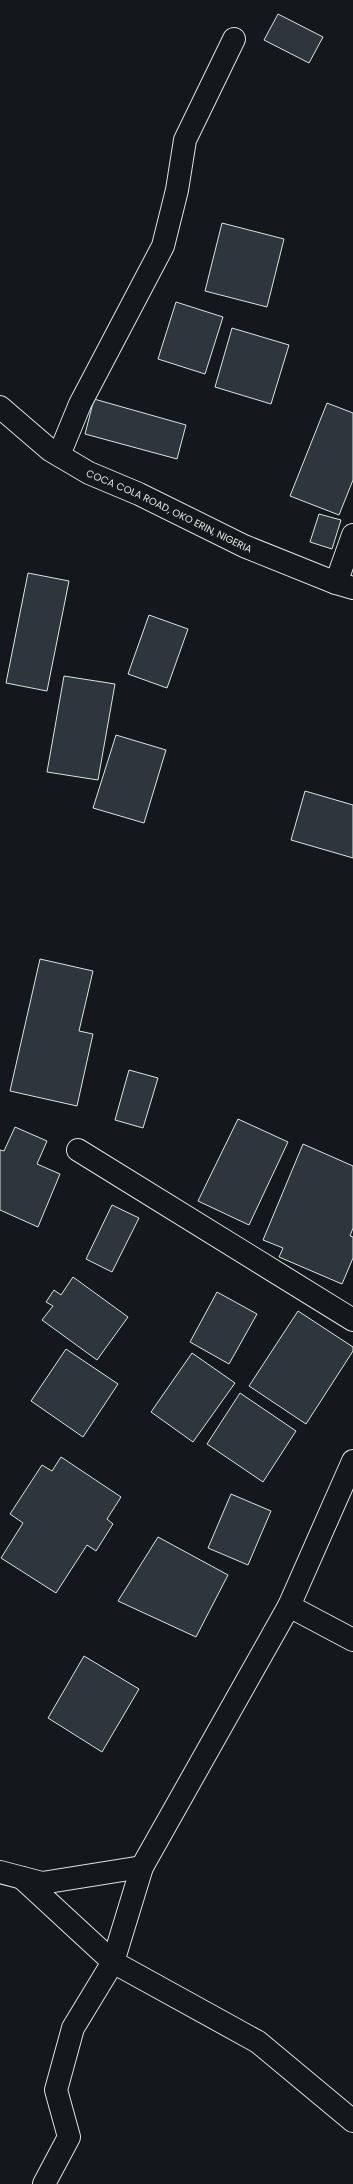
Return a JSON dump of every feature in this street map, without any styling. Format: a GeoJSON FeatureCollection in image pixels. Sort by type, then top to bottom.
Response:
{"type":"FeatureCollection","features":[{"type":"Feature","properties":{"kind":"street"},"geometry":{"type":"LineString","coordinates":[[59,456],[80,404],[163,246],[177,190],[185,140],[234,39]]}},
{"type":"Feature","properties":{"kind":"street","name":"COCA COLA ROAD, OKO ERIN, NIGERIA"},"geometry":{"type":"LineString","coordinates":[[0,407],[50,450],[88,473],[139,494],[244,546],[345,586]]}},
{"type":"Feature","properties":{"kind":"street"},"geometry":{"type":"LineString","coordinates":[[345,586],[353,535]]}},
{"type":"Feature","properties":{"kind":"street"},"geometry":{"type":"LineString","coordinates":[[78,1150],[353,1320]]}},
{"type":"Feature","properties":{"kind":"street"},"geometry":{"type":"LineString","coordinates":[[44,2184],[69,2137],[56,2090],[73,2028],[113,1962],[142,1867],[289,1606],[353,1461]]}},
{"type":"Feature","properties":{"kind":"street"},"geometry":{"type":"LineString","coordinates":[[289,1606],[353,1640]]}},
{"type":"Feature","properties":{"kind":"street"},"geometry":{"type":"LineString","coordinates":[[0,1872],[42,1883],[142,1867]]}},
{"type":"Feature","properties":{"kind":"street"},"geometry":{"type":"LineString","coordinates":[[21,1878],[113,1962],[258,2042],[353,2121]]}},
{"type":"Feature","properties":{"kind":"building"},"geometry":{"type":"Polygon","coordinates":[[[278,14],[323,37],[309,63],[264,40],[278,14]]]}},
{"type":"Feature","properties":{"kind":"building"},"geometry":{"type":"Polygon","coordinates":[[[222,223],[284,239],[267,307],[205,291],[222,223]]]}},
{"type":"Feature","properties":{"kind":"building"},"geometry":{"type":"Polygon","coordinates":[[[176,302],[223,317],[205,374],[158,359],[176,302]]]}},
{"type":"Feature","properties":{"kind":"building"},"geometry":{"type":"Polygon","coordinates":[[[232,328],[289,345],[271,404],[215,387],[232,328]]]}},
{"type":"Feature","properties":{"kind":"building"},"geometry":{"type":"Polygon","coordinates":[[[94,399],[186,425],[177,459],[85,434],[94,399]]]}},
{"type":"Feature","properties":{"kind":"building"},"geometry":{"type":"Polygon","coordinates":[[[327,403],[353,413],[353,480],[339,515],[290,496],[327,403]]]}},
{"type":"Feature","properties":{"kind":"building"},"geometry":{"type":"Polygon","coordinates":[[[319,514],[341,520],[332,549],[310,542],[319,514]]]}},
{"type":"Feature","properties":{"kind":"building"},"geometry":{"type":"Polygon","coordinates":[[[28,573],[69,581],[47,691],[6,683],[28,573]]]}},
{"type":"Feature","properties":{"kind":"building"},"geometry":{"type":"Polygon","coordinates":[[[149,615],[188,629],[167,688],[128,674],[149,615]]]}},
{"type":"Feature","properties":{"kind":"building"},"geometry":{"type":"Polygon","coordinates":[[[64,676],[115,684],[98,780],[47,772],[64,676]]]}},
{"type":"Feature","properties":{"kind":"building"},"geometry":{"type":"Polygon","coordinates":[[[116,735],[166,750],[144,823],[93,808],[116,735]]]}},
{"type":"Feature","properties":{"kind":"building"},"geometry":{"type":"Polygon","coordinates":[[[305,791],[353,805],[353,858],[291,840],[305,791]]]}},
{"type":"Feature","properties":{"kind":"building"},"geometry":{"type":"Polygon","coordinates":[[[40,959],[93,971],[79,1031],[93,1034],[77,1106],[10,1091],[40,959]]]}},
{"type":"Feature","properties":{"kind":"building"},"geometry":{"type":"Polygon","coordinates":[[[129,1070],[158,1078],[143,1128],[115,1120],[129,1070]]]}},
{"type":"Feature","properties":{"kind":"building"},"geometry":{"type":"Polygon","coordinates":[[[238,1119],[288,1142],[249,1225],[198,1201],[238,1119]]]}},
{"type":"Feature","properties":{"kind":"building"},"geometry":{"type":"Polygon","coordinates":[[[15,1127],[47,1141],[37,1164],[60,1174],[38,1227],[0,1210],[0,1150],[4,1151],[15,1127]]]}},
{"type":"Feature","properties":{"kind":"building"},"geometry":{"type":"Polygon","coordinates":[[[303,1144],[353,1166],[353,1228],[350,1236],[353,1237],[353,1258],[342,1284],[279,1257],[283,1248],[263,1240],[303,1144]]]}},
{"type":"Feature","properties":{"kind":"building"},"geometry":{"type":"Polygon","coordinates":[[[112,1205],[139,1218],[112,1272],[86,1259],[112,1205]]]}},
{"type":"Feature","properties":{"kind":"building"},"geometry":{"type":"Polygon","coordinates":[[[73,1277],[128,1317],[97,1360],[42,1320],[53,1306],[46,1302],[54,1290],[61,1295],[73,1277]]]}},
{"type":"Feature","properties":{"kind":"building"},"geometry":{"type":"Polygon","coordinates":[[[217,1292],[257,1314],[229,1364],[190,1342],[217,1292]]]}},
{"type":"Feature","properties":{"kind":"building"},"geometry":{"type":"Polygon","coordinates":[[[298,1311],[353,1347],[353,1351],[306,1424],[249,1386],[298,1311]]]}},
{"type":"Feature","properties":{"kind":"building"},"geometry":{"type":"Polygon","coordinates":[[[66,1349],[118,1384],[83,1437],[31,1401],[66,1349]]]}},
{"type":"Feature","properties":{"kind":"building"},"geometry":{"type":"Polygon","coordinates":[[[192,1353],[235,1383],[193,1442],[151,1412],[192,1353]]]}},
{"type":"Feature","properties":{"kind":"building"},"geometry":{"type":"Polygon","coordinates":[[[240,1393],[296,1431],[263,1482],[207,1444],[240,1393]]]}},
{"type":"Feature","properties":{"kind":"building"},"geometry":{"type":"Polygon","coordinates":[[[61,1457],[121,1497],[107,1519],[113,1524],[96,1551],[87,1545],[56,1593],[1,1558],[23,1523],[10,1514],[42,1465],[52,1471],[61,1457]]]}},
{"type":"Feature","properties":{"kind":"building"},"geometry":{"type":"Polygon","coordinates":[[[231,1494],[271,1511],[248,1565],[208,1548],[231,1494]]]}},
{"type":"Feature","properties":{"kind":"building"},"geometry":{"type":"Polygon","coordinates":[[[158,1537],[228,1575],[196,1637],[118,1601],[158,1537]]]}},
{"type":"Feature","properties":{"kind":"building"},"geometry":{"type":"Polygon","coordinates":[[[84,1656],[139,1689],[102,1752],[48,1718],[84,1656]]]}}]}
